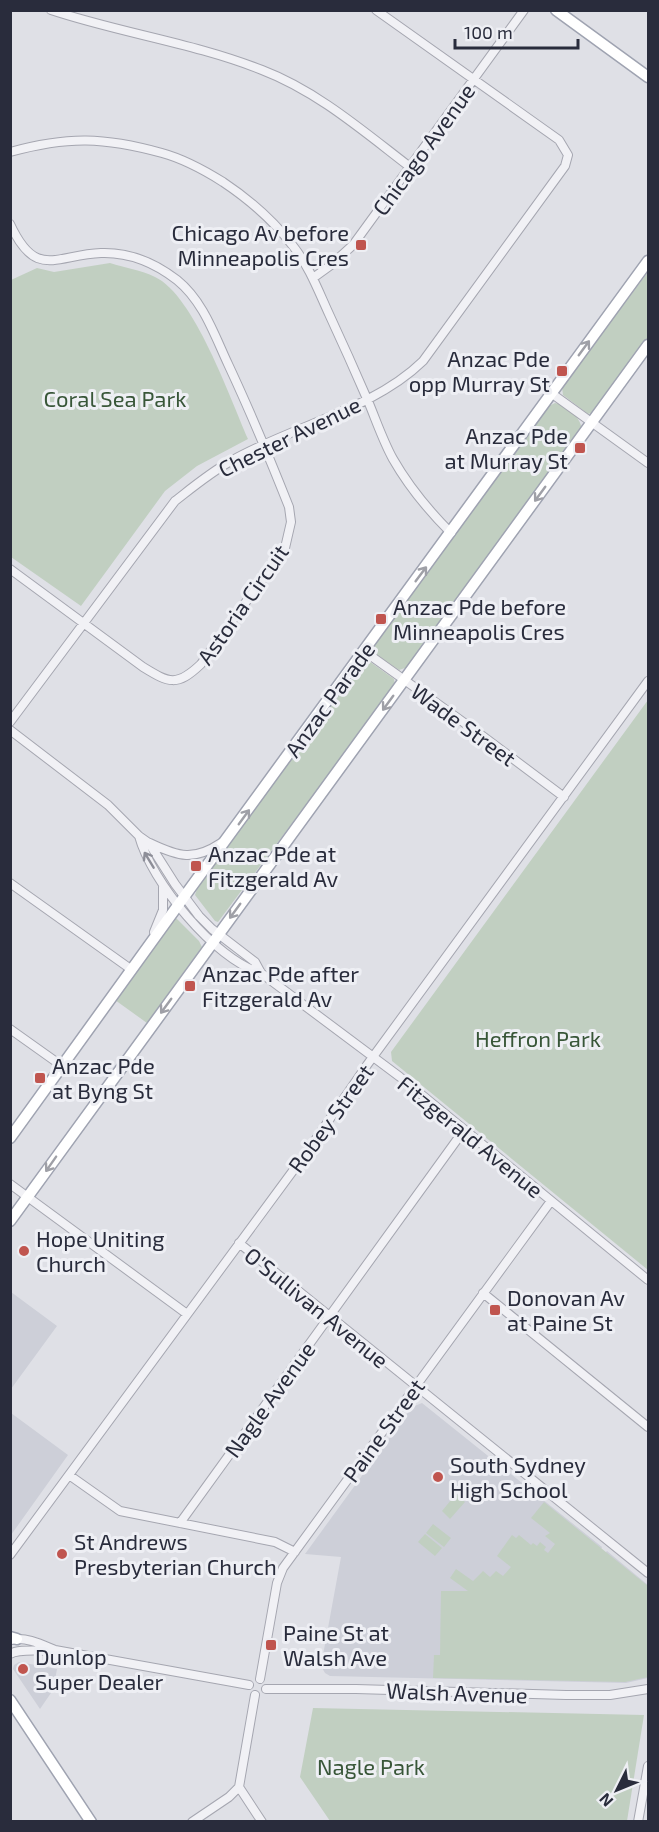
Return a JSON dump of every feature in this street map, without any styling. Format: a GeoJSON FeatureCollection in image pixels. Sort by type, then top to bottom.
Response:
{"type":"FeatureCollection","features":[{"type":"Feature","properties":{"kind":"main road"},"geometry":{"type":"LineString","coordinates":[[556,10],[648,74]]}},
{"type":"Feature","properties":{"kind":"main road","name":"Anzac Parade"},"geometry":{"type":"LineString","coordinates":[[10,1138],[648,261]]}},
{"type":"Feature","properties":{"kind":"main road"},"geometry":{"type":"LineString","coordinates":[[10,1221],[648,345]]}},
{"type":"Feature","properties":{"kind":"main road"},"geometry":{"type":"LineString","coordinates":[[10,1700],[91,1821]]}},
{"type":"Feature","properties":{"kind":"street"},"geometry":{"type":"LineString","coordinates":[[51,10],[172,42],[262,70],[320,99],[410,167]]}},
{"type":"Feature","properties":{"kind":"street"},"geometry":{"type":"LineString","coordinates":[[376,10],[473,80]]}},
{"type":"Feature","properties":{"kind":"street","name":"Chicago Avenue"},"geometry":{"type":"LineString","coordinates":[[313,278],[353,245],[524,10]]}},
{"type":"Feature","properties":{"kind":"street","name":"Chester Avenue"},"geometry":{"type":"LineString","coordinates":[[10,722],[175,501],[231,460],[400,382],[423,361],[561,172],[568,155],[559,140],[473,80]]}},
{"type":"Feature","properties":{"kind":"street"},"geometry":{"type":"LineString","coordinates":[[10,152],[52,142],[96,141],[134,145],[175,157],[210,174],[256,206],[294,247],[313,278],[391,456],[426,508],[451,533]]}},
{"type":"Feature","properties":{"kind":"street","name":"Astoria Circuit"},"geometry":{"type":"LineString","coordinates":[[10,224],[25,249],[45,261],[57,261],[90,254],[115,254],[149,262],[188,290],[202,308],[263,445],[289,507],[291,522],[289,538],[279,557],[201,664],[185,677],[175,681],[165,680],[143,667],[10,568]]}},
{"type":"Feature","properties":{"kind":"street"},"geometry":{"type":"LineString","coordinates":[[551,393],[648,463]]}},
{"type":"Feature","properties":{"kind":"street","name":"Wade Street"},"geometry":{"type":"LineString","coordinates":[[364,651],[564,797]]}},
{"type":"Feature","properties":{"kind":"street","name":"Robey Street"},"geometry":{"type":"LineString","coordinates":[[10,1555],[648,681]]}},
{"type":"Feature","properties":{"kind":"street","name":"Fitzgerald Avenue"},"geometry":{"type":"LineString","coordinates":[[10,730],[108,805],[149,843],[181,902]]}},
{"type":"Feature","properties":{"kind":"street","name":"Fitzgerald Avenue"},"geometry":{"type":"LineString","coordinates":[[139,836],[142,847],[162,882],[181,902],[199,916],[215,938],[255,962],[261,973],[374,1057],[648,1280]]}},
{"type":"Feature","properties":{"kind":"street"},"geometry":{"type":"LineString","coordinates":[[149,843],[178,854],[195,856],[209,851],[229,838]]}},
{"type":"Feature","properties":{"kind":"street"},"geometry":{"type":"LineString","coordinates":[[10,883],[135,966],[162,915],[165,901],[162,882]]}},
{"type":"Feature","properties":{"kind":"street"},"geometry":{"type":"LineString","coordinates":[[10,1029],[62,1066]]}},
{"type":"Feature","properties":{"kind":"street","name":"Nagle Avenue"},"geometry":{"type":"LineString","coordinates":[[180,1523],[464,1130]]}},
{"type":"Feature","properties":{"kind":"street"},"geometry":{"type":"LineString","coordinates":[[10,1184],[187,1314]]}},
{"type":"Feature","properties":{"kind":"street","name":"Paine Street"},"geometry":{"type":"LineString","coordinates":[[260,1679],[277,1583],[284,1569],[551,1202]]}},
{"type":"Feature","properties":{"kind":"street","name":"O'Sullivan Avenue"},"geometry":{"type":"LineString","coordinates":[[239,1243],[648,1573]]}},
{"type":"Feature","properties":{"kind":"street"},"geometry":{"type":"LineString","coordinates":[[483,1293],[648,1427]]}},
{"type":"Feature","properties":{"kind":"street"},"geometry":{"type":"LineString","coordinates":[[69,1475],[120,1511],[275,1542],[295,1552]]}},
{"type":"Feature","properties":{"kind":"street"},"geometry":{"type":"LineString","coordinates":[[13,1639],[41,1644],[55,1650],[249,1685]]}},
{"type":"Feature","properties":{"kind":"street"},"geometry":{"type":"LineString","coordinates":[[10,1654],[18,1650],[37,1652],[55,1650]]}},
{"type":"Feature","properties":{"kind":"street"},"geometry":{"type":"LineString","coordinates":[[249,1685],[254,1679],[265,1682],[266,1689],[261,1694],[255,1695]]}},
{"type":"Feature","properties":{"kind":"street"},"geometry":{"type":"LineString","coordinates":[[249,1685],[255,1695]]}},
{"type":"Feature","properties":{"kind":"street","name":"Walsh Avenue"},"geometry":{"type":"LineString","coordinates":[[266,1689],[326,1688],[566,1695],[610,1695],[648,1689]]}},
{"type":"Feature","properties":{"kind":"street"},"geometry":{"type":"LineString","coordinates":[[192,1821],[229,1797],[239,1787],[255,1695]]}},
{"type":"Feature","properties":{"kind":"street"},"geometry":{"type":"LineString","coordinates":[[648,1766],[639,1820],[648,1820]]}},
{"type":"Feature","properties":{"kind":"street"},"geometry":{"type":"LineString","coordinates":[[239,1787],[262,1821]]}},
{"type":"Feature","properties":{"kind":"shaded area"},"geometry":{"type":"Polygon","coordinates":[[[11,1292],[57,1326],[11,1389],[11,1292]]]}},
{"type":"Feature","properties":{"kind":"shaded area","name":"South Sydney High School"},"geometry":{"type":"Polygon","coordinates":[[[422,1403],[602,1547],[600,1552],[603,1555],[607,1551],[648,1585],[648,1678],[626,1683],[330,1676],[325,1673],[321,1666],[341,1557],[305,1554],[412,1407],[422,1403]]]}},
{"type":"Feature","properties":{"kind":"shaded area"},"geometry":{"type":"Polygon","coordinates":[[[11,1413],[68,1455],[11,1535],[11,1413]]]}},
{"type":"Feature","properties":{"kind":"shaded area"},"geometry":{"type":"Polygon","coordinates":[[[19,1662],[57,1669],[53,1690],[40,1709],[13,1669],[14,1665],[19,1662]]]}},
{"type":"Feature","properties":{"kind":"green space","name":"Coral Sea Park"},"geometry":{"type":"Polygon","coordinates":[[[110,263],[155,277],[169,287],[183,304],[209,349],[248,439],[197,466],[165,491],[81,606],[11,557],[11,280],[37,268],[54,272],[110,263]]]}},
{"type":"Feature","properties":{"kind":"green space"},"geometry":{"type":"Polygon","coordinates":[[[648,272],[648,339],[597,411],[588,414],[563,395],[562,387],[648,272]]]}},
{"type":"Feature","properties":{"kind":"green space"},"geometry":{"type":"Polygon","coordinates":[[[555,403],[573,412],[582,429],[408,667],[399,670],[372,652],[373,646],[549,406],[555,403]]]}},
{"type":"Feature","properties":{"kind":"green space"},"geometry":{"type":"Polygon","coordinates":[[[369,661],[394,679],[395,686],[218,922],[215,921],[195,895],[197,889],[361,663],[369,661]]]}},
{"type":"Feature","properties":{"kind":"green space","name":"Heffron Park"},"geometry":{"type":"Polygon","coordinates":[[[648,700],[648,1270],[392,1061],[391,1052],[648,700]]]}},
{"type":"Feature","properties":{"kind":"green space"},"geometry":{"type":"Polygon","coordinates":[[[176,918],[202,947],[147,1023],[115,1000],[176,918]]]}},
{"type":"Feature","properties":{"kind":"green space"},"geometry":{"type":"Polygon","coordinates":[[[456,1494],[465,1502],[450,1519],[442,1511],[456,1494]]]}},
{"type":"Feature","properties":{"kind":"green space"},"geometry":{"type":"Polygon","coordinates":[[[544,1502],[648,1586],[648,1677],[625,1682],[433,1678],[434,1655],[440,1655],[441,1591],[468,1591],[450,1578],[456,1569],[473,1581],[483,1571],[490,1577],[496,1571],[503,1576],[511,1567],[497,1556],[512,1535],[516,1538],[519,1535],[531,1545],[533,1543],[537,1546],[540,1542],[546,1547],[544,1550],[548,1553],[555,1544],[545,1536],[550,1533],[531,1518],[544,1502]]]}},
{"type":"Feature","properties":{"kind":"green space"},"geometry":{"type":"Polygon","coordinates":[[[433,1524],[451,1538],[444,1547],[426,1533],[433,1524]]]}},
{"type":"Feature","properties":{"kind":"green space"},"geometry":{"type":"Polygon","coordinates":[[[425,1534],[442,1548],[435,1556],[418,1542],[425,1534]]]}},
{"type":"Feature","properties":{"kind":"green space","name":"Nagle Park"},"geometry":{"type":"Polygon","coordinates":[[[313,1708],[644,1715],[627,1821],[330,1821],[300,1777],[313,1708]]]}},
{"type":"Feature","properties":{"kind":"place","name":"Chicago Av before Minneapolis Cres"},"geometry":{"type":"Point","coordinates":[361,245]}},
{"type":"Feature","properties":{"kind":"place","name":"Anzac Pde opp Murray St"},"geometry":{"type":"Point","coordinates":[562,371]}},
{"type":"Feature","properties":{"kind":"place","name":"Anzac Pde at Murray St"},"geometry":{"type":"Point","coordinates":[580,448]}},
{"type":"Feature","properties":{"kind":"place","name":"Anzac Pde before Minneapolis Cres"},"geometry":{"type":"Point","coordinates":[381,619]}},
{"type":"Feature","properties":{"kind":"place","name":"Anzac Pde at Fitzgerald Av"},"geometry":{"type":"Point","coordinates":[196,866]}},
{"type":"Feature","properties":{"kind":"place","name":"Anzac Pde after Fitzgerald Av"},"geometry":{"type":"Point","coordinates":[190,986]}},
{"type":"Feature","properties":{"kind":"place","name":"Anzac Pde at Byng St"},"geometry":{"type":"Point","coordinates":[40,1078]}},
{"type":"Feature","properties":{"kind":"place","name":"Hope Uniting Church"},"geometry":{"type":"Point","coordinates":[24,1251]}},
{"type":"Feature","properties":{"kind":"place","name":"Donovan Av at Paine St"},"geometry":{"type":"Point","coordinates":[495,1310]}},
{"type":"Feature","properties":{"kind":"place","name":"South Sydney High School"},"geometry":{"type":"Point","coordinates":[438,1477]}},
{"type":"Feature","properties":{"kind":"place","name":"St Andrews Presbyterian Church"},"geometry":{"type":"Point","coordinates":[62,1554]}},
{"type":"Feature","properties":{"kind":"place","name":"Paine St at Walsh Ave"},"geometry":{"type":"Point","coordinates":[271,1645]}},
{"type":"Feature","properties":{"kind":"place","name":"Dunlop Super Dealer"},"geometry":{"type":"Point","coordinates":[23,1669]}}]}
